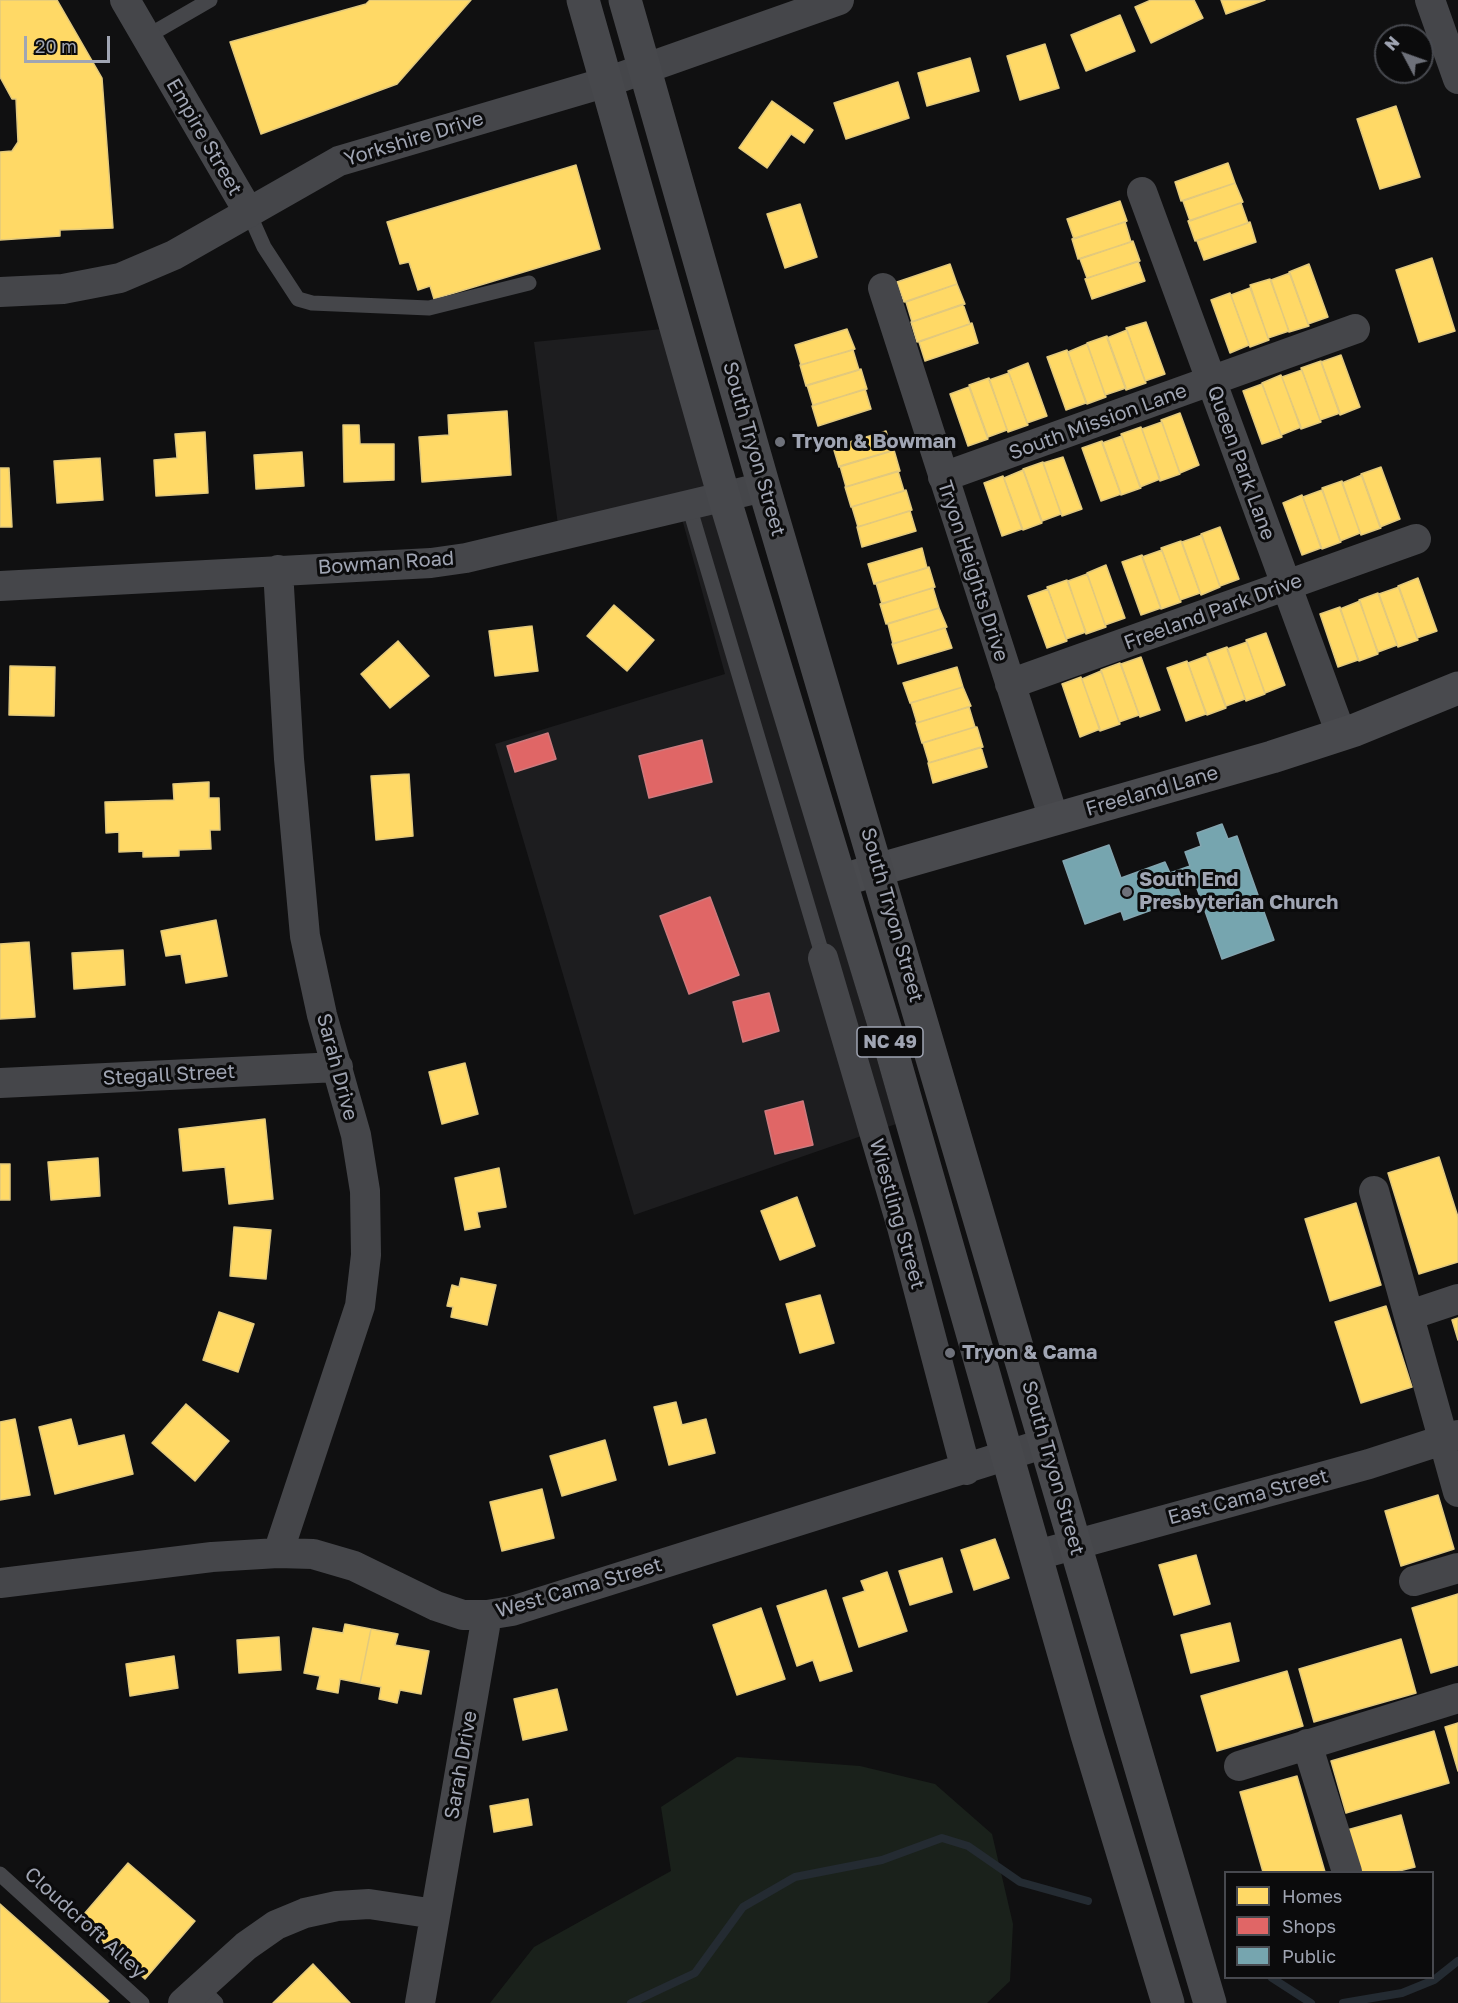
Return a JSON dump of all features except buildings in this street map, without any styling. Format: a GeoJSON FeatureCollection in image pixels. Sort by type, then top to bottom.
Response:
{"type":"FeatureCollection","features":[{"type":"Feature","properties":{"kind":"main road","name":"South Tryon Street"},"geometry":{"type":"LineString","coordinates":[[583,0],[724,497],[842,880],[1009,1456],[1087,1736],[1168,2003]]}},
{"type":"Feature","properties":{"kind":"main road","name":"South Tryon Street"},"geometry":{"type":"LineString","coordinates":[[625,0],[764,487],[879,870],[1210,2003]]}},
{"type":"Feature","properties":{"kind":"street","name":"Empire Street"},"geometry":{"type":"LineString","coordinates":[[125,0],[248,211]]}},
{"type":"Feature","properties":{"kind":"street","name":"Yorkshire Drive"},"geometry":{"type":"LineString","coordinates":[[0,292],[63,289],[120,278],[174,255],[339,161],[645,69],[777,10],[839,0]]}},
{"type":"Feature","properties":{"kind":"street"},"geometry":{"type":"LineString","coordinates":[[1430,0],[1458,79]]}},
{"type":"Feature","properties":{"kind":"street","name":"Queen Park Lane"},"geometry":{"type":"LineString","coordinates":[[1142,192],[1341,734]]}},
{"type":"Feature","properties":{"kind":"street","name":"Tryon Heights Drive"},"geometry":{"type":"LineString","coordinates":[[883,288],[1054,819]]}},
{"type":"Feature","properties":{"kind":"street","name":"South Mission Lane"},"geometry":{"type":"LineString","coordinates":[[943,477],[1355,329]]}},
{"type":"Feature","properties":{"kind":"street","name":"Bowman Road"},"geometry":{"type":"LineString","coordinates":[[0,586],[431,562],[466,558],[764,487]]}},
{"type":"Feature","properties":{"kind":"street","name":"Freeland Park Drive"},"geometry":{"type":"LineString","coordinates":[[1010,684],[1416,539]]}},
{"type":"Feature","properties":{"kind":"street","name":"Sarah Drive"},"geometry":{"type":"LineString","coordinates":[[278,570],[289,759],[305,936],[322,1015],[356,1135],[365,1191],[366,1255],[360,1306],[278,1553]]}},
{"type":"Feature","properties":{"kind":"street","name":"Freeland Lane"},"geometry":{"type":"LineString","coordinates":[[842,880],[1272,757],[1341,734],[1458,688]]}},
{"type":"Feature","properties":{"kind":"street","name":"Wiestling Street"},"geometry":{"type":"LineString","coordinates":[[821,952],[902,1227],[966,1470]]}},
{"type":"Feature","properties":{"kind":"street","name":"Stegall Street"},"geometry":{"type":"LineString","coordinates":[[0,1083],[338,1067]]}},
{"type":"Feature","properties":{"kind":"street"},"geometry":{"type":"LineString","coordinates":[[1374,1191],[1410,1315],[1452,1437],[1458,1492]]}},
{"type":"Feature","properties":{"kind":"street"},"geometry":{"type":"LineString","coordinates":[[1410,1315],[1458,1299]]}},
{"type":"Feature","properties":{"kind":"street","name":"East Cama Street"},"geometry":{"type":"LineString","coordinates":[[1037,1555],[1369,1464],[1452,1437]]}},
{"type":"Feature","properties":{"kind":"street","name":"West Cama Street"},"geometry":{"type":"LineString","coordinates":[[0,1583],[212,1557],[278,1553],[328,1557],[436,1606],[463,1615],[488,1615],[512,1611],[1046,1443]]}},
{"type":"Feature","properties":{"kind":"street"},"geometry":{"type":"LineString","coordinates":[[1414,1581],[1458,1568]]}},
{"type":"Feature","properties":{"kind":"street","name":"Sarah Drive"},"geometry":{"type":"LineString","coordinates":[[420,2003],[488,1615]]}},
{"type":"Feature","properties":{"kind":"street"},"geometry":{"type":"LineString","coordinates":[[1239,1766],[1458,1698]]}},
{"type":"Feature","properties":{"kind":"street"},"geometry":{"type":"LineString","coordinates":[[1307,1744],[1347,1871]]}},
{"type":"Feature","properties":{"kind":"street"},"geometry":{"type":"LineString","coordinates":[[200,1998],[261,1936],[276,1925],[305,1913],[337,1906],[369,1904],[435,1914]]}},
{"type":"Feature","properties":{"kind":"lane"},"geometry":{"type":"LineString","coordinates":[[146,37],[210,0]]}},
{"type":"Feature","properties":{"kind":"lane"},"geometry":{"type":"LineString","coordinates":[[248,211],[264,247],[298,299],[312,303],[429,308],[529,283]]}},
{"type":"Feature","properties":{"kind":"lane"},"geometry":{"type":"LineString","coordinates":[[689,506],[821,952]]}},
{"type":"Feature","properties":{"kind":"lane","name":"Cloudcroft Alley"},"geometry":{"type":"LineString","coordinates":[[0,1874],[142,2003]]}},
{"type":"Feature","properties":{"kind":"shaded area"},"geometry":{"type":"Polygon","coordinates":[[[662,329],[896,1124],[634,1215],[495,744],[725,674],[682,519],[561,548],[534,342],[662,329]]]}},
{"type":"Feature","properties":{"kind":"shaded area"},"geometry":{"type":"Polygon","coordinates":[[[737,1757],[860,1766],[935,1784],[992,1834],[1013,1924],[1010,1981],[987,2003],[490,2003],[534,1947],[671,1871],[661,1807],[737,1757]]]}},
{"type":"Feature","properties":{"kind":"waterway"},"geometry":{"type":"LineString","coordinates":[[631,2003],[695,1973],[743,1907],[795,1877],[882,1860],[942,1838],[968,1846],[1020,1882],[1088,1901]]}},
{"type":"Feature","properties":{"kind":"waterway"},"geometry":{"type":"LineString","coordinates":[[1343,2003],[1402,1993],[1434,1980],[1458,1961]]}},
{"type":"Feature","properties":{"kind":"waterway"},"geometry":{"type":"LineString","coordinates":[[1274,1979],[1311,2003]]}},
{"type":"Feature","properties":{"kind":"place","name":"Tryon & Bowman"},"geometry":{"type":"Point","coordinates":[780,442]}},
{"type":"Feature","properties":{"kind":"place","name":"South End Presbyterian Church"},"geometry":{"type":"Point","coordinates":[1127,892]}},
{"type":"Feature","properties":{"kind":"place","name":"Tryon & Cama"},"geometry":{"type":"Point","coordinates":[950,1353]}}]}
